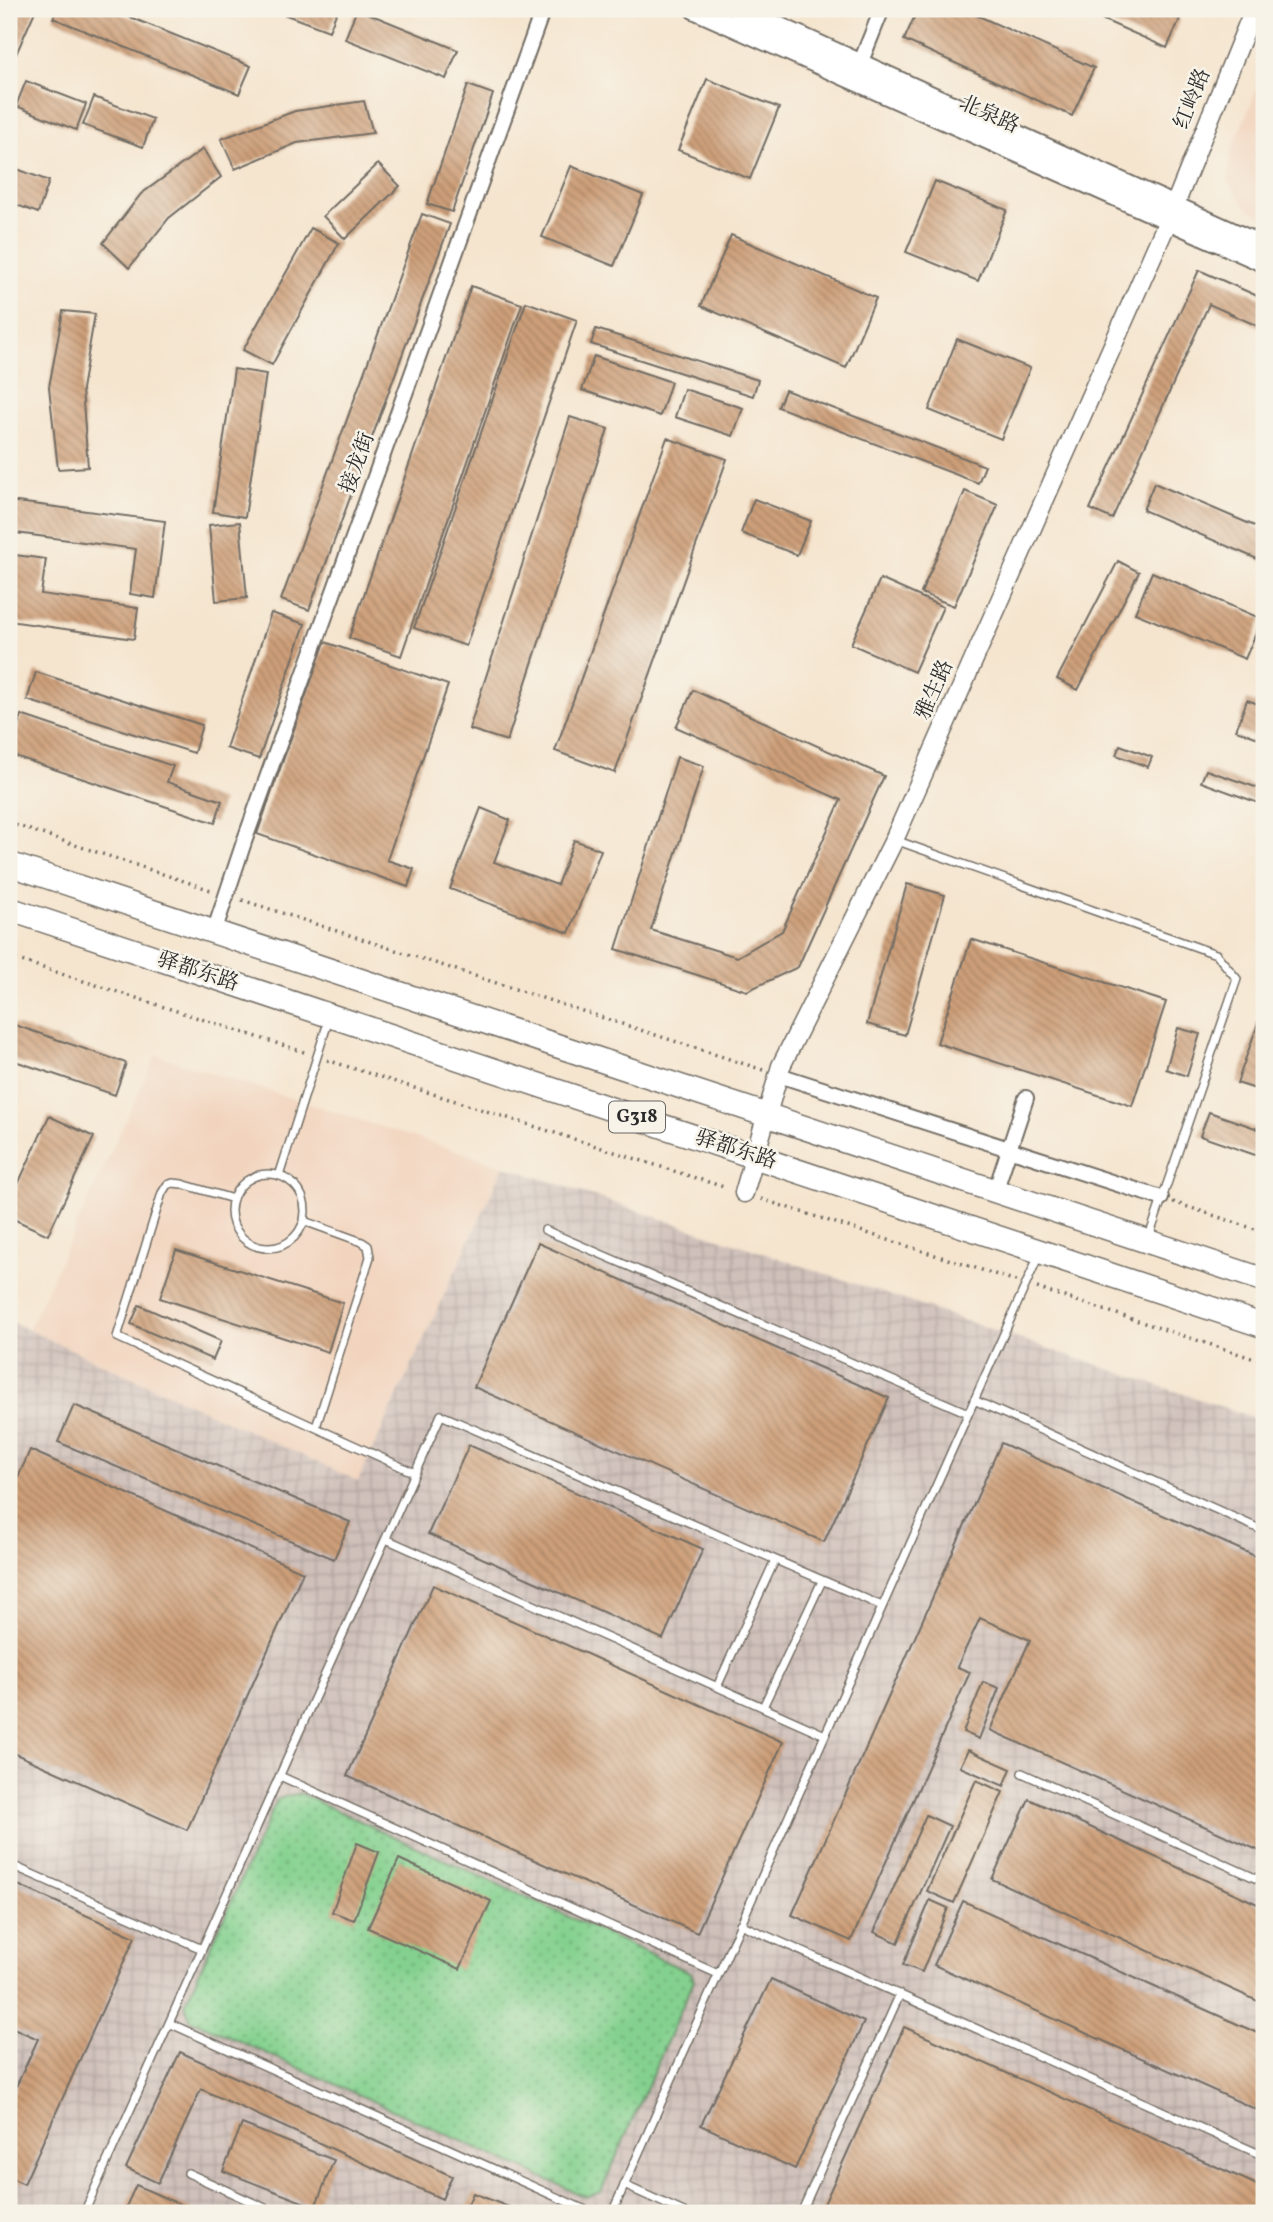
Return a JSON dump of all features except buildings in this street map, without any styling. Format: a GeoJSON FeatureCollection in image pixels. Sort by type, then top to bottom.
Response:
{"type":"FeatureCollection","features":[{"type":"Feature","properties":{"kind":"highway","name":"驿都东路"},"geometry":{"type":"LineString","coordinates":[[9,864],[1264,1280]]}},
{"type":"Feature","properties":{"kind":"highway","name":"驿都东路"},"geometry":{"type":"LineString","coordinates":[[9,909],[1264,1326]]}},
{"type":"Feature","properties":{"kind":"main road","name":"北泉路"},"geometry":{"type":"LineString","coordinates":[[695,9],[1171,213],[1264,247]]}},
{"type":"Feature","properties":{"kind":"main road","name":"北泉路"},"geometry":{"type":"LineString","coordinates":[[740,9],[1171,213],[1264,262]]}},
{"type":"Feature","properties":{"kind":"street","name":"接龙街"},"geometry":{"type":"LineString","coordinates":[[214,932],[543,9]]}},
{"type":"Feature","properties":{"kind":"street"},"geometry":{"type":"LineString","coordinates":[[860,64],[882,9]]}},
{"type":"Feature","properties":{"kind":"street","name":"红岭路"},"geometry":{"type":"LineString","coordinates":[[1171,213],[1254,9]]}},
{"type":"Feature","properties":{"kind":"street","name":"雅生路"},"geometry":{"type":"LineString","coordinates":[[744,1193],[781,1066],[894,840],[1171,213]]}},
{"type":"Feature","properties":{"kind":"street"},"geometry":{"type":"LineString","coordinates":[[779,1075],[1161,1198]]}},
{"type":"Feature","properties":{"kind":"street"},"geometry":{"type":"LineString","coordinates":[[996,1189],[1026,1098]]}},
{"type":"Feature","properties":{"kind":"lane"},"geometry":{"type":"LineString","coordinates":[[894,840],[1216,954],[1237,979],[1147,1241]]}},
{"type":"Feature","properties":{"kind":"lane"},"geometry":{"type":"LineString","coordinates":[[279,1176],[330,1015]]}},
{"type":"Feature","properties":{"kind":"lane"},"geometry":{"type":"LineString","coordinates":[[261,1175],[279,1176],[295,1186],[302,1196],[304,1221],[289,1241],[266,1248],[244,1239],[236,1230],[231,1208],[240,1186],[250,1178],[261,1175]]}},
{"type":"Feature","properties":{"kind":"lane"},"geometry":{"type":"LineString","coordinates":[[233,1199],[181,1184],[167,1185],[162,1193],[117,1337],[415,1473]]}},
{"type":"Feature","properties":{"kind":"lane"},"geometry":{"type":"LineString","coordinates":[[304,1221],[362,1241],[368,1246],[370,1256],[316,1427]]}},
{"type":"Feature","properties":{"kind":"lane"},"geometry":{"type":"LineString","coordinates":[[545,1230],[968,1413]]}},
{"type":"Feature","properties":{"kind":"lane"},"geometry":{"type":"LineString","coordinates":[[612,2213],[1040,1252]]}},
{"type":"Feature","properties":{"kind":"lane"},"geometry":{"type":"LineString","coordinates":[[974,1400],[1264,1531]]}},
{"type":"Feature","properties":{"kind":"lane"},"geometry":{"type":"LineString","coordinates":[[84,2213],[441,1415],[882,1606]]}},
{"type":"Feature","properties":{"kind":"lane"},"geometry":{"type":"LineString","coordinates":[[386,1539],[825,1735]]}},
{"type":"Feature","properties":{"kind":"lane"},"geometry":{"type":"LineString","coordinates":[[717,1687],[775,1560]]}},
{"type":"Feature","properties":{"kind":"lane"},"geometry":{"type":"LineString","coordinates":[[763,1707],[822,1581]]}},
{"type":"Feature","properties":{"kind":"lane"},"geometry":{"type":"LineString","coordinates":[[1022,1773],[1264,1882]]}},
{"type":"Feature","properties":{"kind":"lane"},"geometry":{"type":"LineString","coordinates":[[280,1776],[718,1974]]}},
{"type":"Feature","properties":{"kind":"lane"},"geometry":{"type":"LineString","coordinates":[[9,1864],[202,1949]]}},
{"type":"Feature","properties":{"kind":"lane"},"geometry":{"type":"LineString","coordinates":[[740,1924],[1264,2156]]}},
{"type":"Feature","properties":{"kind":"lane"},"geometry":{"type":"LineString","coordinates":[[801,2213],[900,1994]]}},
{"type":"Feature","properties":{"kind":"lane"},"geometry":{"type":"LineString","coordinates":[[169,2023],[593,2213]]}},
{"type":"Feature","properties":{"kind":"lane"},"geometry":{"type":"LineString","coordinates":[[188,2172],[276,2213]]}},
{"type":"Feature","properties":{"kind":"lane"},"geometry":{"type":"LineString","coordinates":[[624,2185],[686,2213]]}},
{"type":"Feature","properties":{"kind":"path"},"geometry":{"type":"LineString","coordinates":[[9,823],[779,1075]]}},
{"type":"Feature","properties":{"kind":"path"},"geometry":{"type":"LineString","coordinates":[[9,957],[1264,1362]]}},
{"type":"Feature","properties":{"kind":"path"},"geometry":{"type":"LineString","coordinates":[[1161,1198],[1264,1232]]}},
{"type":"Feature","properties":{"kind":"shaded area"},"geometry":{"type":"Polygon","coordinates":[[[1264,72],[1264,217],[1249,210],[1228,182],[1231,152],[1264,72]]]}},
{"type":"Feature","properties":{"kind":"shaded area"},"geometry":{"type":"Polygon","coordinates":[[[156,1055],[504,1166],[358,1481],[28,1330],[156,1055]]]}},
{"type":"Feature","properties":{"kind":"shaded area"},"geometry":{"type":"Polygon","coordinates":[[[504,1166],[1264,1421],[1264,2213],[9,2213],[9,1321],[358,1481],[504,1166]]]}},
{"type":"Feature","properties":{"kind":"green space"},"geometry":{"type":"Polygon","coordinates":[[[299,1793],[691,1973],[694,1980],[601,2192],[586,2197],[190,2019],[185,2004],[277,1799],[299,1793]]]}}]}
